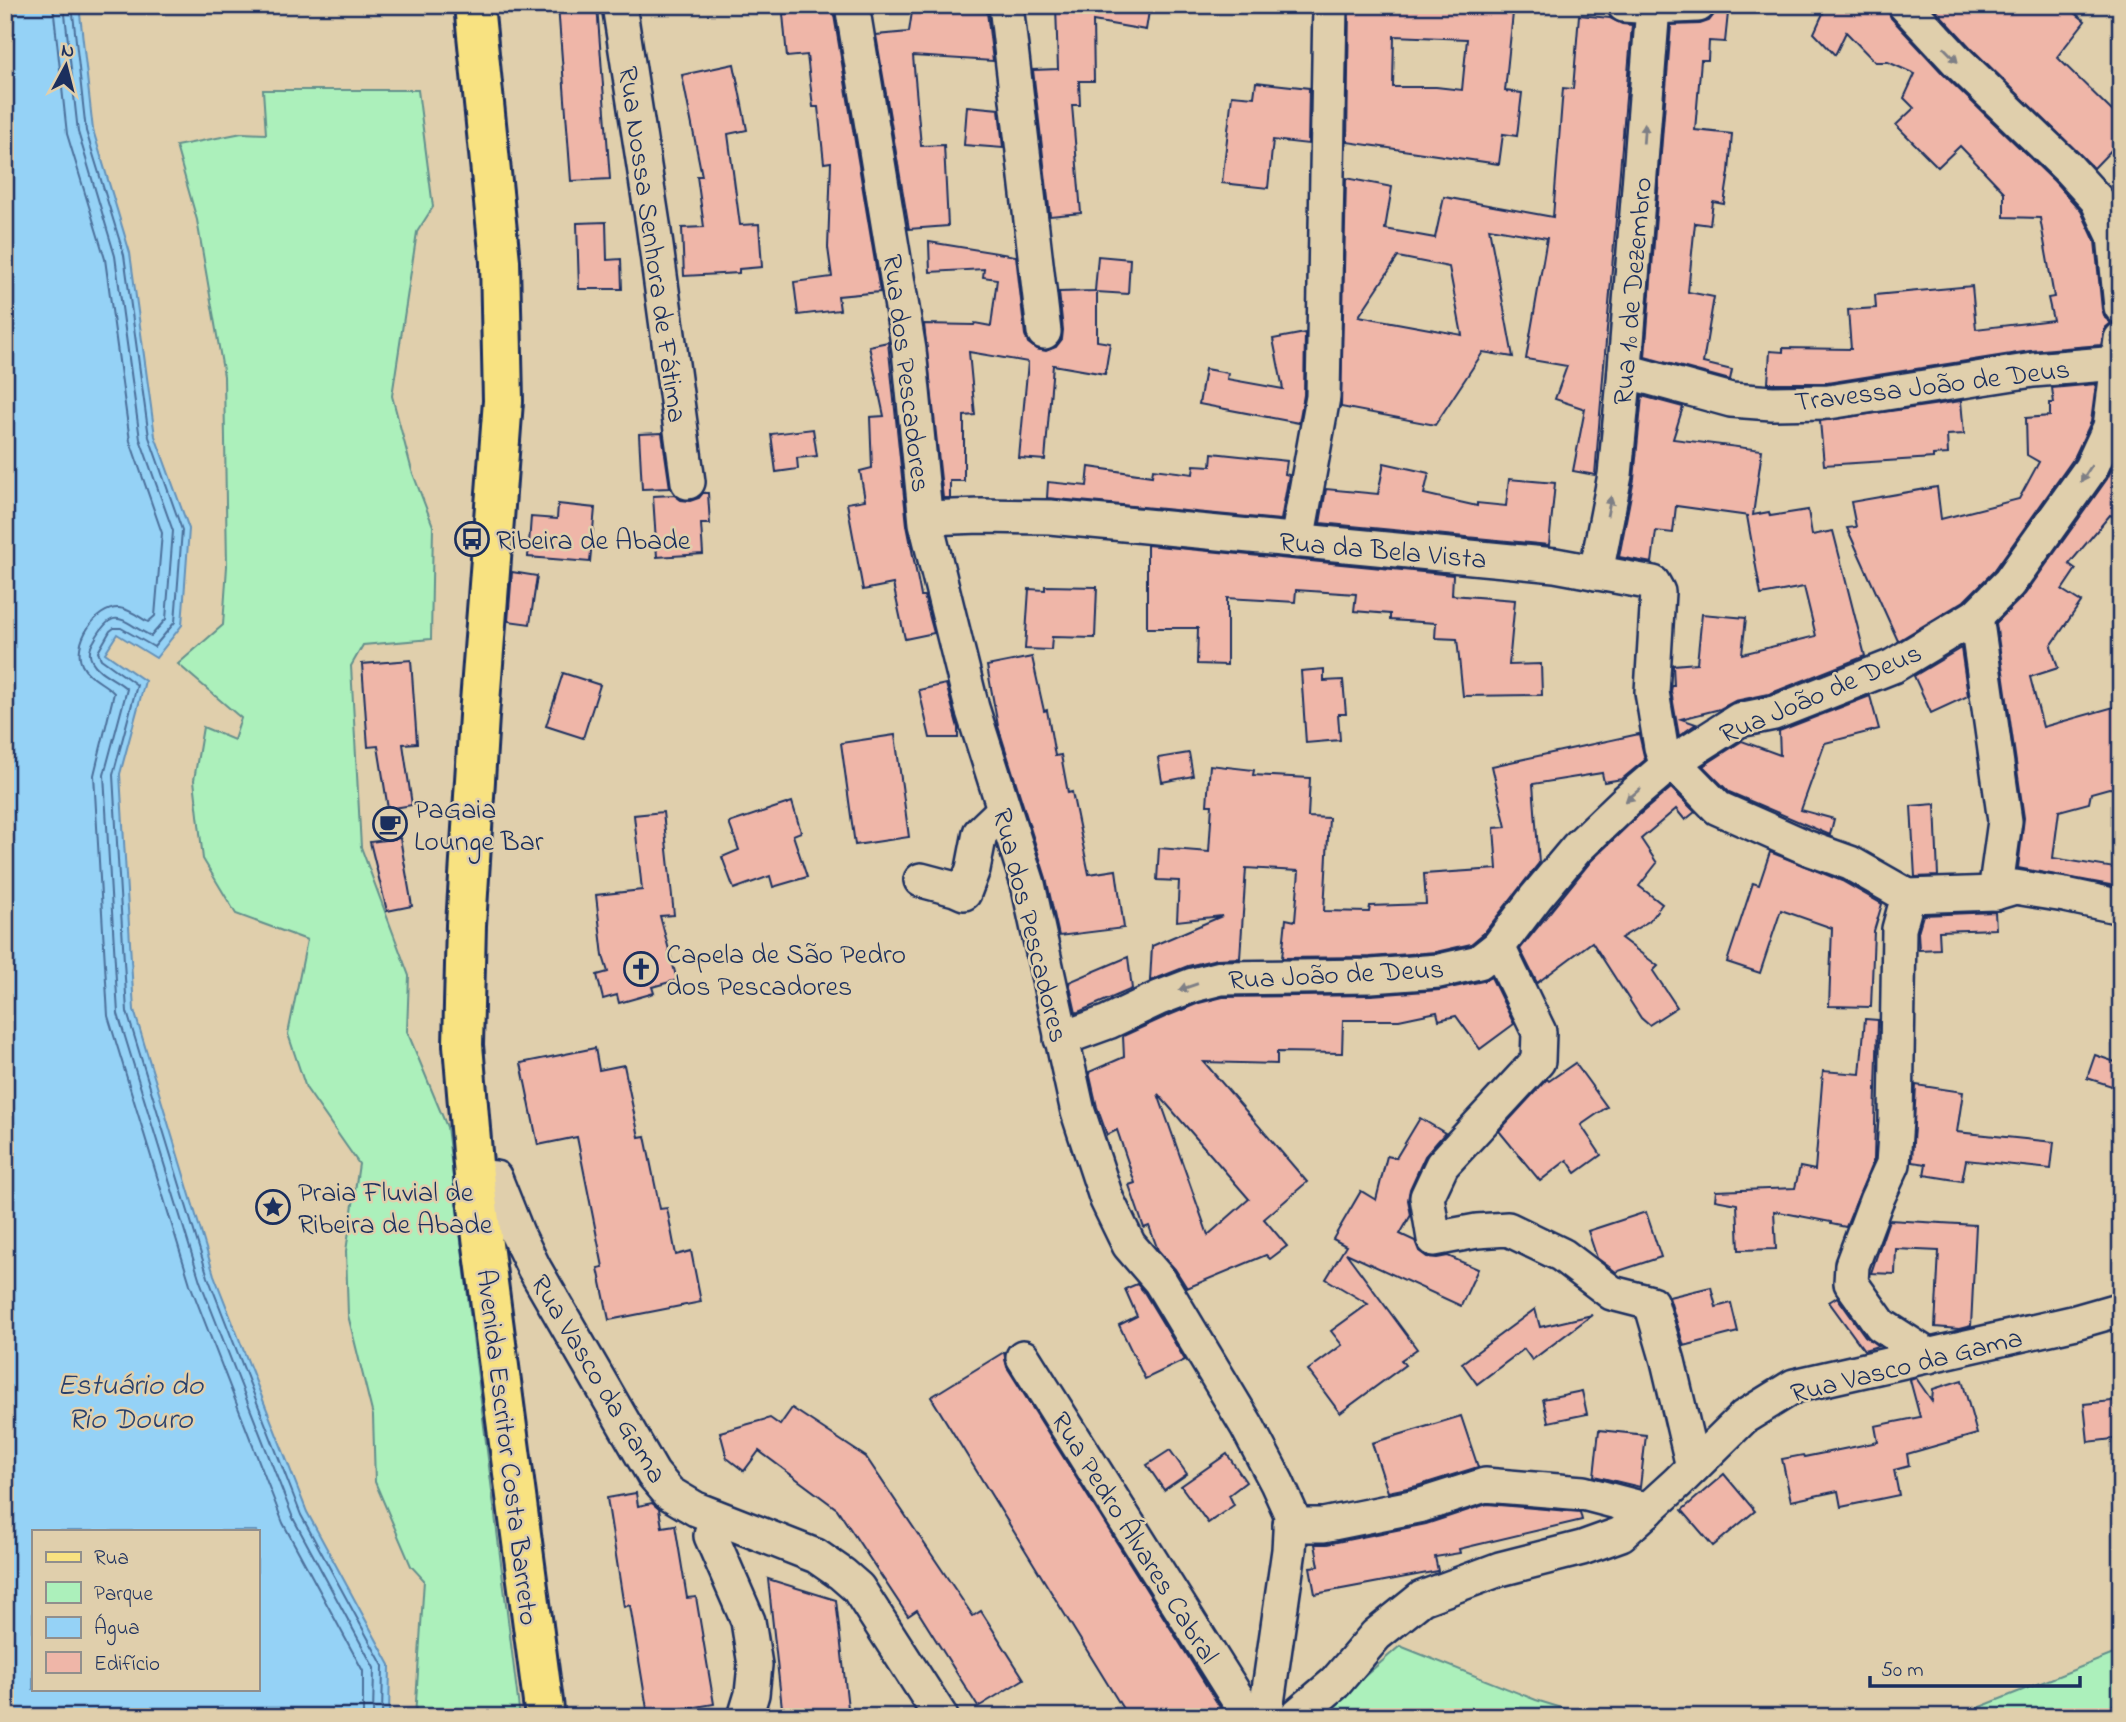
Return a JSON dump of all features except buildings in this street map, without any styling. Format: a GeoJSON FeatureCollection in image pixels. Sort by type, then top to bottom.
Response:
{"type":"FeatureCollection","features":[{"type":"Feature","properties":{"kind":"main road","name":"Avenida Escritor Costa Barreto"},"geometry":{"type":"LineString","coordinates":[[474,5],[500,261],[503,401],[466,925],[463,1045],[474,1176],[545,1717]]}},
{"type":"Feature","properties":{"kind":"street","name":"Rua Nossa Senhora de Fátima"},"geometry":{"type":"LineString","coordinates":[[619,5],[653,224],[688,482]]}},
{"type":"Feature","properties":{"kind":"street","name":"Rua dos Pescadores"},"geometry":{"type":"LineString","coordinates":[[852,5],[909,350],[926,518],[972,708],[1028,884],[1078,1112],[1107,1200],[1129,1245],[1160,1281],[1247,1426],[1278,1483],[1291,1514],[1289,1550],[1265,1717]]}},
{"type":"Feature","properties":{"kind":"street"},"geometry":{"type":"LineString","coordinates":[[1006,5],[1044,332]]}},
{"type":"Feature","properties":{"kind":"street"},"geometry":{"type":"LineString","coordinates":[[1297,541],[1324,397],[1330,5]]}},
{"type":"Feature","properties":{"kind":"street"},"geometry":{"type":"LineString","coordinates":[[1638,6],[1698,5]]}},
{"type":"Feature","properties":{"kind":"street"},"geometry":{"type":"LineString","coordinates":[[1905,5],[1958,62],[2068,168],[2117,224],[2113,236],[2121,307]]}},
{"type":"Feature","properties":{"kind":"street","name":"Rua 1º de Dezembro"},"geometry":{"type":"LineString","coordinates":[[1596,573],[1615,475],[1625,371],[1638,6]]}},
{"type":"Feature","properties":{"kind":"street","name":"Travessa João de Deus"},"geometry":{"type":"LineString","coordinates":[[1625,371],[1731,400],[1829,402],[2033,370],[2119,351]]}},
{"type":"Feature","properties":{"kind":"street","name":"Rua João de Deus"},"geometry":{"type":"LineString","coordinates":[[1061,1039],[1108,1022],[1159,998],[1221,978],[1371,976],[1439,971],[1479,962],[1498,947],[1577,848],[1670,764],[1739,720],[1774,713],[1893,666],[1976,616],[2008,583],[2091,467],[2110,427],[2119,351]]}},
{"type":"Feature","properties":{"kind":"street","name":"Rua da Bela Vista"},"geometry":{"type":"LineString","coordinates":[[926,518],[1050,517],[1555,565],[1653,583],[1658,592],[1652,692],[1661,747],[1670,764]]}},
{"type":"Feature","properties":{"kind":"street"},"geometry":{"type":"LineString","coordinates":[[1976,616],[2005,821],[1995,893]]}},
{"type":"Feature","properties":{"kind":"street"},"geometry":{"type":"LineString","coordinates":[[1670,764],[1718,808],[1808,848],[1850,863],[1908,896],[1995,893],[2015,887],[2065,894],[2121,907]]}},
{"type":"Feature","properties":{"kind":"street"},"geometry":{"type":"LineString","coordinates":[[920,880],[964,894],[973,869],[980,833],[1004,810]]}},
{"type":"Feature","properties":{"kind":"street"},"geometry":{"type":"LineString","coordinates":[[1908,896],[1899,929],[1893,1164],[1875,1201],[1852,1265],[1851,1283],[1881,1325],[1929,1356]]}},
{"type":"Feature","properties":{"kind":"street"},"geometry":{"type":"LineString","coordinates":[[1498,947],[1539,1032],[1538,1061],[1442,1165],[1427,1197],[1434,1239],[1507,1229],[1562,1255],[1612,1293],[1651,1303],[1693,1467]]}},
{"type":"Feature","properties":{"kind":"street","name":"Rua Vasco da Gama"},"geometry":{"type":"LineString","coordinates":[[474,1176],[495,1178],[534,1268],[653,1474],[669,1493],[715,1517],[816,1556],[842,1574],[858,1588],[941,1717]]}},
{"type":"Feature","properties":{"kind":"street","name":"Rua Vasco da Gama"},"geometry":{"type":"LineString","coordinates":[[1295,1717],[1335,1683],[1376,1635],[1422,1598],[1500,1569],[1582,1548],[1621,1534],[1744,1417],[1794,1386],[2072,1323],[2121,1309]]}},
{"type":"Feature","properties":{"kind":"street","name":"Rua Pedro Álvares Cabral"},"geometry":{"type":"LineString","coordinates":[[1023,1357],[1250,1717]]}},
{"type":"Feature","properties":{"kind":"street"},"geometry":{"type":"LineString","coordinates":[[1290,1525],[1323,1525],[1422,1505],[1485,1485],[1583,1493],[1647,1510]]}},
{"type":"Feature","properties":{"kind":"street"},"geometry":{"type":"LineString","coordinates":[[715,1517],[711,1536],[748,1621],[755,1665],[752,1693],[745,1717]]}},
{"type":"Feature","properties":{"kind":"green space"},"geometry":{"type":"Polygon","coordinates":[[[263,90],[418,90],[433,207],[417,232],[392,396],[412,471],[433,526],[431,639],[363,645],[351,666],[361,847],[409,976],[407,1031],[447,1127],[520,1717],[415,1717],[424,1580],[411,1566],[375,1482],[373,1416],[348,1315],[346,1251],[359,1164],[306,1088],[288,1034],[307,940],[236,914],[203,859],[194,780],[203,727],[234,740],[241,718],[178,664],[223,625],[227,566],[224,376],[197,220],[176,146],[242,133],[266,134],[263,90]]]}},
{"type":"Feature","properties":{"kind":"green space"},"geometry":{"type":"Polygon","coordinates":[[[1400,1646],[1536,1700],[1591,1717],[1317,1717],[1400,1646]]]}},
{"type":"Feature","properties":{"kind":"green space"},"geometry":{"type":"Polygon","coordinates":[[[2121,1651],[2121,1717],[1955,1717],[2121,1651]]]}},
{"type":"Feature","properties":{"kind":"water","name":"Estuário do Rio Douro"},"geometry":{"type":"Polygon","coordinates":[[[5,5],[79,5],[93,130],[130,253],[155,436],[189,529],[182,625],[156,658],[117,634],[105,653],[145,681],[120,774],[134,1010],[214,1275],[307,1512],[390,1665],[389,1717],[5,1717],[5,5]]]}},
{"type":"Feature","properties":{"kind":"waterway","name":"Ribeira de Abade"},"geometry":{"type":"LineString","coordinates":[[2105,1717],[2121,1702]]}},
{"type":"Feature","properties":{"kind":"place","name":"Ribeira de Abade"},"geometry":{"type":"Point","coordinates":[472,539]}},
{"type":"Feature","properties":{"kind":"place","name":"PaGaia Lounge Bar"},"geometry":{"type":"Point","coordinates":[390,824]}},
{"type":"Feature","properties":{"kind":"place","name":"Capela de São Pedro dos Pescadores"},"geometry":{"type":"Point","coordinates":[641,969]}},
{"type":"Feature","properties":{"kind":"place","name":"Praia Fluvial de Ribeira de Abade"},"geometry":{"type":"Point","coordinates":[273,1207]}}]}
